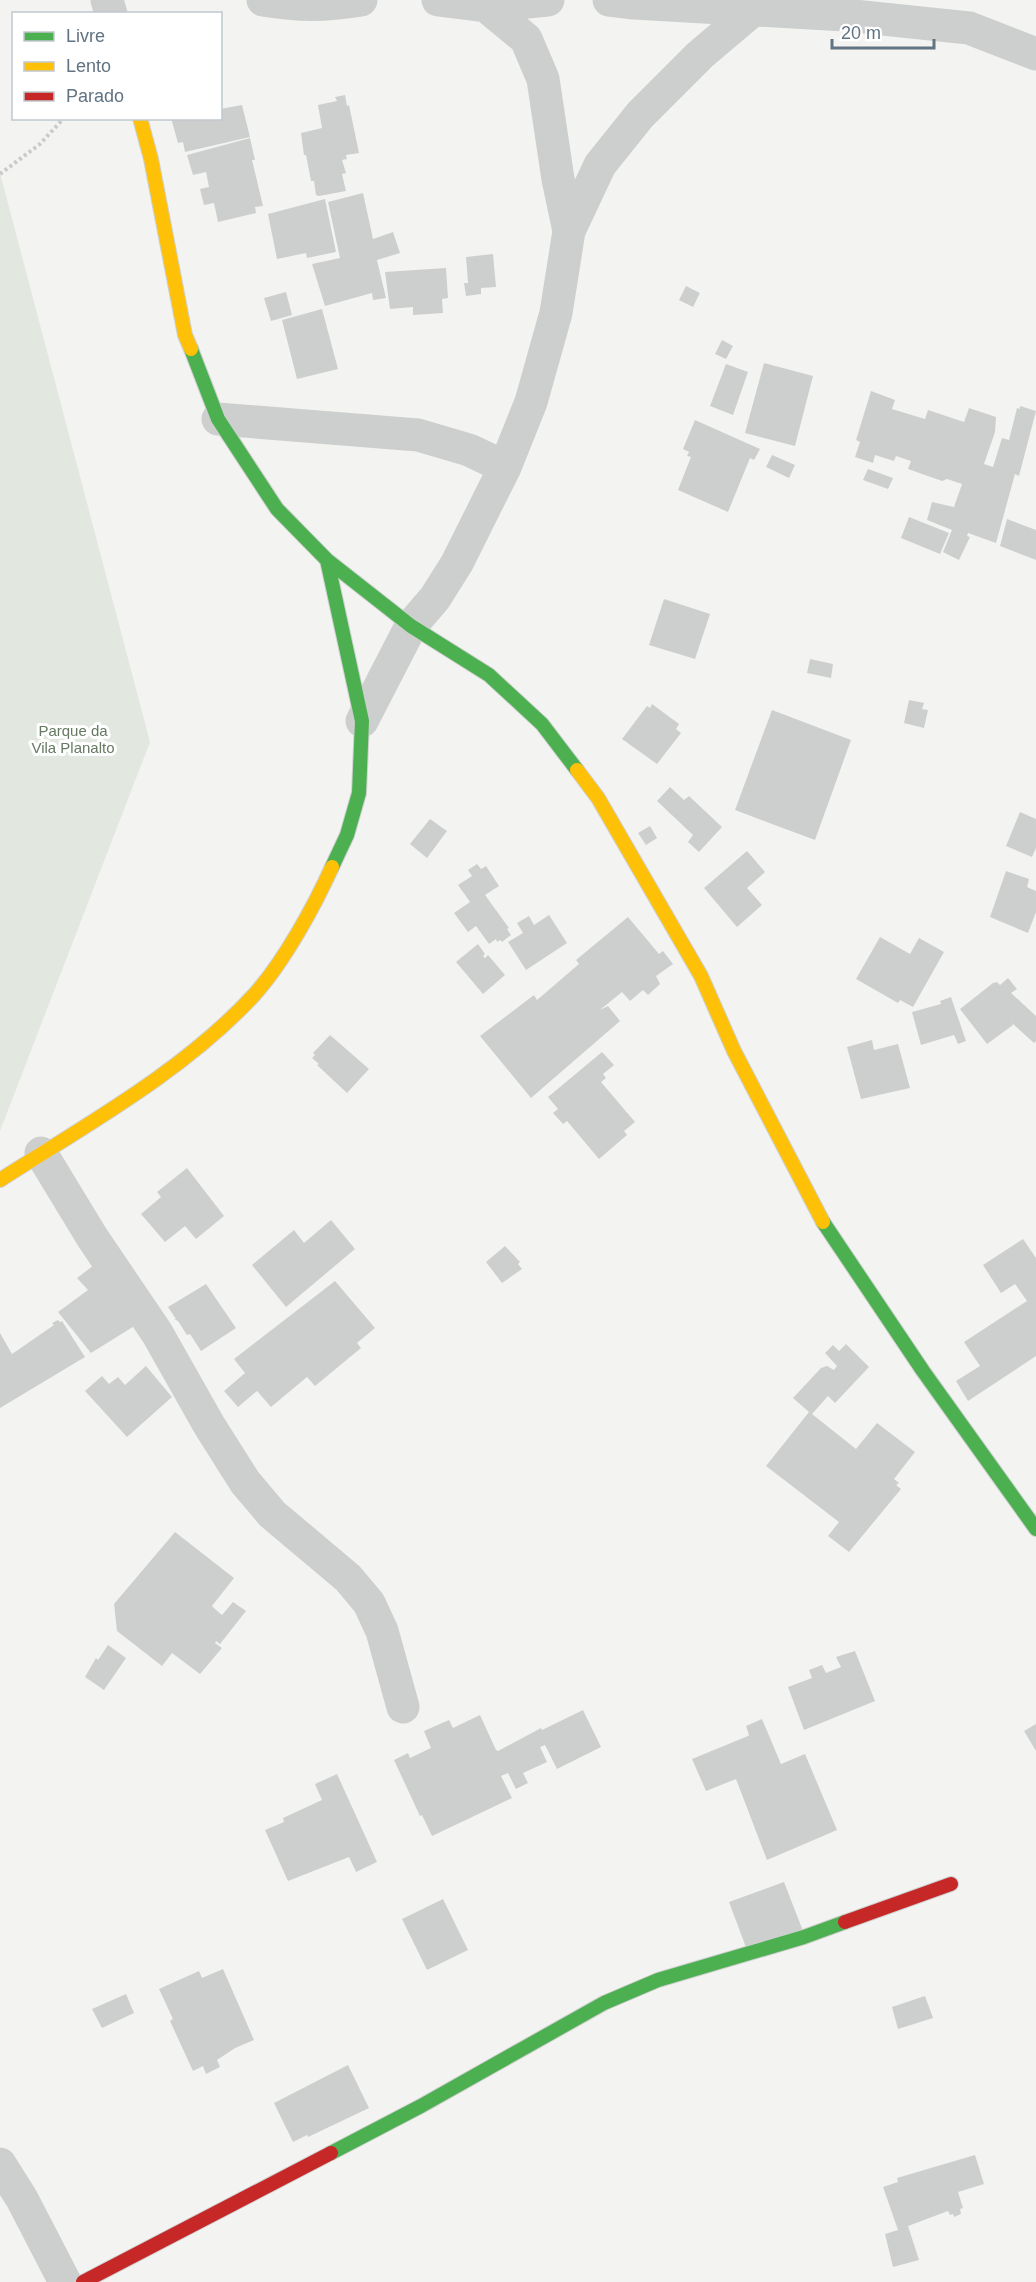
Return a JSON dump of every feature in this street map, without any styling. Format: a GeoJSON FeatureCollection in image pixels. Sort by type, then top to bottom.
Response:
{"type":"FeatureCollection","features":[{"type":"Feature","properties":{"kind":"street"},"geometry":{"type":"LineString","coordinates":[[263,0],[299,6],[361,0]]}},
{"type":"Feature","properties":{"kind":"street"},"geometry":{"type":"LineString","coordinates":[[438,0],[486,6],[549,0]]}},
{"type":"Feature","properties":{"kind":"street"},"geometry":{"type":"LineString","coordinates":[[609,0],[752,11],[845,15],[969,28],[1036,54]]}},
{"type":"Feature","properties":{"kind":"street"},"geometry":{"type":"LineString","coordinates":[[486,6],[526,39],[543,79],[558,179],[569,231]]}},
{"type":"Feature","properties":{"kind":"street"},"geometry":{"type":"LineString","coordinates":[[362,721],[411,626],[435,598],[457,563],[505,467],[531,402],[553,324],[569,231],[600,165],[640,115],[700,56],[752,11]]}},
{"type":"Feature","properties":{"kind":"street"},"geometry":{"type":"LineString","coordinates":[[141,120],[151,159],[185,335],[218,419],[277,509],[327,560],[411,626],[489,675],[542,724],[598,798],[701,976],[734,1051],[823,1221],[923,1371],[1036,1529]]}},
{"type":"Feature","properties":{"kind":"street"},"geometry":{"type":"LineString","coordinates":[[218,419],[418,435],[469,450],[505,467]]}},
{"type":"Feature","properties":{"kind":"street"},"geometry":{"type":"LineString","coordinates":[[0,1180],[126,1099],[209,1040],[255,994],[291,943],[324,885],[347,835],[359,793],[362,721],[327,560]]}},
{"type":"Feature","properties":{"kind":"street"},"geometry":{"type":"LineString","coordinates":[[41,1153],[92,1237],[157,1333],[209,1425],[246,1482],[272,1514],[348,1578],[369,1603],[382,1631],[403,1707]]}},
{"type":"Feature","properties":{"kind":"street"},"geometry":{"type":"LineString","coordinates":[[83,2282],[421,2106],[604,2003],[658,1980],[804,1937],[951,1884]]}},
{"type":"Feature","properties":{"kind":"street"},"geometry":{"type":"LineString","coordinates":[[0,2164],[22,2199],[65,2282]]}},
{"type":"Feature","properties":{"kind":"path"},"geometry":{"type":"LineString","coordinates":[[0,174],[40,144],[62,120]]}},
{"type":"Feature","properties":{"kind":"green space","name":"Parque da Vila Planalto"},"geometry":{"type":"Polygon","coordinates":[[[0,173],[150,742],[0,1131],[0,173]]]}},
{"type":"Feature","properties":{"kind":"building"},"geometry":{"type":"Polygon","coordinates":[[[345,95],[359,153],[346,155],[347,159],[342,160],[346,173],[342,174],[346,191],[319,196],[316,195],[314,181],[311,181],[301,133],[322,128],[318,105],[337,101],[335,97],[345,95]]]}},
{"type":"Feature","properties":{"kind":"building"},"geometry":{"type":"Polygon","coordinates":[[[242,105],[250,137],[185,152],[183,142],[178,143],[172,120],[222,120],[222,109],[242,105]]]}},
{"type":"Feature","properties":{"kind":"building"},"geometry":{"type":"Polygon","coordinates":[[[250,138],[255,160],[252,160],[263,206],[255,207],[256,213],[218,222],[214,203],[204,205],[200,189],[209,187],[206,172],[193,175],[187,155],[250,138]]]}},
{"type":"Feature","properties":{"kind":"building"},"geometry":{"type":"Polygon","coordinates":[[[363,193],[373,239],[393,232],[400,253],[377,260],[386,298],[373,300],[372,293],[325,306],[312,264],[340,258],[328,202],[363,193]]]}},
{"type":"Feature","properties":{"kind":"building"},"geometry":{"type":"Polygon","coordinates":[[[325,199],[336,252],[307,258],[306,253],[277,259],[268,214],[325,199]]]}},
{"type":"Feature","properties":{"kind":"building"},"geometry":{"type":"Polygon","coordinates":[[[493,254],[496,287],[481,288],[481,294],[466,296],[464,283],[468,283],[466,257],[493,254]]]}},
{"type":"Feature","properties":{"kind":"building"},"geometry":{"type":"Polygon","coordinates":[[[446,268],[448,298],[442,299],[443,313],[413,315],[413,307],[390,309],[385,272],[446,268]]]}},
{"type":"Feature","properties":{"kind":"building"},"geometry":{"type":"Polygon","coordinates":[[[686,286],[700,293],[693,307],[679,300],[686,286]]]}},
{"type":"Feature","properties":{"kind":"building"},"geometry":{"type":"Polygon","coordinates":[[[286,292],[292,315],[271,321],[264,298],[286,292]]]}},
{"type":"Feature","properties":{"kind":"building"},"geometry":{"type":"Polygon","coordinates":[[[322,309],[338,369],[297,379],[282,320],[322,309]]]}},
{"type":"Feature","properties":{"kind":"building"},"geometry":{"type":"Polygon","coordinates":[[[722,340],[733,346],[726,359],[715,354],[722,340]]]}},
{"type":"Feature","properties":{"kind":"building"},"geometry":{"type":"Polygon","coordinates":[[[764,363],[813,376],[795,446],[745,433],[764,363]]]}},
{"type":"Feature","properties":{"kind":"building"},"geometry":{"type":"Polygon","coordinates":[[[726,364],[748,372],[733,415],[710,406],[726,364]]]}},
{"type":"Feature","properties":{"kind":"building"},"geometry":{"type":"Polygon","coordinates":[[[871,391],[895,400],[892,409],[925,419],[928,410],[964,422],[969,408],[996,417],[995,432],[984,464],[993,467],[1002,438],[1009,440],[1017,408],[1020,409],[1020,406],[1036,411],[1019,476],[1015,474],[996,543],[968,533],[967,536],[970,537],[959,560],[943,552],[952,530],[927,520],[932,502],[954,507],[962,484],[947,479],[942,481],[908,469],[911,461],[896,456],[894,461],[875,455],[873,463],[855,457],[860,442],[856,440],[871,391]]]}},
{"type":"Feature","properties":{"kind":"building"},"geometry":{"type":"Polygon","coordinates":[[[695,420],[760,449],[754,460],[750,458],[728,512],[678,490],[691,457],[687,456],[689,452],[683,449],[695,420]]]}},
{"type":"Feature","properties":{"kind":"building"},"geometry":{"type":"Polygon","coordinates":[[[772,455],[795,465],[789,478],[766,467],[772,455]]]}},
{"type":"Feature","properties":{"kind":"building"},"geometry":{"type":"Polygon","coordinates":[[[868,469],[893,478],[888,489],[863,480],[868,469]]]}},
{"type":"Feature","properties":{"kind":"building"},"geometry":{"type":"Polygon","coordinates":[[[909,517],[949,533],[940,554],[901,538],[909,517]]]}},
{"type":"Feature","properties":{"kind":"building"},"geometry":{"type":"Polygon","coordinates":[[[1007,519],[1036,530],[1036,560],[1000,546],[1007,519]]]}},
{"type":"Feature","properties":{"kind":"building"},"geometry":{"type":"Polygon","coordinates":[[[664,599],[710,614],[695,659],[649,645],[664,599]]]}},
{"type":"Feature","properties":{"kind":"building"},"geometry":{"type":"Polygon","coordinates":[[[810,659],[833,664],[831,678],[807,673],[810,659]]]}},
{"type":"Feature","properties":{"kind":"building"},"geometry":{"type":"Polygon","coordinates":[[[909,700],[924,703],[922,709],[928,710],[924,728],[904,723],[909,700]]]}},
{"type":"Feature","properties":{"kind":"building"},"geometry":{"type":"Polygon","coordinates":[[[652,704],[679,724],[676,729],[681,733],[657,764],[622,739],[647,706],[650,708],[652,704]]]}},
{"type":"Feature","properties":{"kind":"building"},"geometry":{"type":"Polygon","coordinates":[[[772,710],[851,740],[815,840],[735,810],[772,710]]]}},
{"type":"Feature","properties":{"kind":"building"},"geometry":{"type":"Polygon","coordinates":[[[670,787],[684,800],[689,796],[722,827],[699,852],[688,842],[693,835],[657,801],[670,787]]]}},
{"type":"Feature","properties":{"kind":"building"},"geometry":{"type":"Polygon","coordinates":[[[1020,812],[1036,819],[1036,848],[1032,857],[1006,846],[1020,812]]]}},
{"type":"Feature","properties":{"kind":"building"},"geometry":{"type":"Polygon","coordinates":[[[430,819],[447,831],[427,858],[410,844],[430,819]]]}},
{"type":"Feature","properties":{"kind":"building"},"geometry":{"type":"Polygon","coordinates":[[[650,826],[657,838],[646,845],[638,833],[650,826]]]}},
{"type":"Feature","properties":{"kind":"building"},"geometry":{"type":"Polygon","coordinates":[[[747,851],[765,872],[747,888],[762,905],[737,927],[704,888],[747,851]]]}},
{"type":"Feature","properties":{"kind":"building"},"geometry":{"type":"Polygon","coordinates":[[[477,864],[481,869],[486,866],[499,886],[485,895],[509,928],[507,929],[511,935],[502,942],[500,940],[497,942],[496,939],[489,944],[476,926],[468,932],[454,913],[470,902],[458,885],[472,876],[468,870],[477,864]]]}},
{"type":"Feature","properties":{"kind":"building"},"geometry":{"type":"Polygon","coordinates":[[[1006,871],[1029,879],[1027,887],[1036,891],[1036,912],[1028,933],[990,917],[1006,871]]]}},
{"type":"Feature","properties":{"kind":"building"},"geometry":{"type":"Polygon","coordinates":[[[549,915],[567,943],[526,970],[508,942],[523,933],[517,923],[529,916],[534,925],[549,915]]]}},
{"type":"Feature","properties":{"kind":"building"},"geometry":{"type":"Polygon","coordinates":[[[628,917],[659,954],[663,951],[673,964],[656,976],[660,984],[648,995],[643,990],[630,1001],[622,992],[600,1010],[608,1006],[620,1021],[531,1098],[480,1036],[534,995],[537,1000],[579,964],[576,960],[628,917]]]}},
{"type":"Feature","properties":{"kind":"building"},"geometry":{"type":"Polygon","coordinates":[[[880,937],[910,954],[919,938],[944,952],[913,1007],[900,1000],[898,1003],[856,979],[880,937]]]}},
{"type":"Feature","properties":{"kind":"building"},"geometry":{"type":"Polygon","coordinates":[[[478,944],[485,954],[483,956],[485,958],[488,955],[505,975],[483,994],[456,962],[478,944]]]}},
{"type":"Feature","properties":{"kind":"building"},"geometry":{"type":"Polygon","coordinates":[[[1008,978],[1017,989],[1011,993],[1036,1016],[1036,1041],[1034,1043],[1012,1023],[1013,1025],[987,1044],[960,1009],[993,983],[997,982],[1000,985],[1008,978]]]}},
{"type":"Feature","properties":{"kind":"building"},"geometry":{"type":"Polygon","coordinates":[[[951,997],[966,1041],[958,1044],[954,1035],[921,1045],[912,1012],[941,1004],[940,1001],[951,997]]]}},
{"type":"Feature","properties":{"kind":"building"},"geometry":{"type":"Polygon","coordinates":[[[330,1035],[369,1069],[347,1093],[312,1058],[315,1055],[313,1053],[330,1035]]]}},
{"type":"Feature","properties":{"kind":"building"},"geometry":{"type":"Polygon","coordinates":[[[872,1040],[874,1050],[898,1044],[910,1088],[861,1099],[847,1047],[872,1040]]]}},
{"type":"Feature","properties":{"kind":"building"},"geometry":{"type":"Polygon","coordinates":[[[602,1052],[614,1065],[603,1074],[606,1078],[601,1082],[635,1122],[624,1131],[627,1135],[599,1159],[567,1121],[563,1124],[553,1113],[558,1109],[548,1097],[602,1052]]]}},
{"type":"Feature","properties":{"kind":"building"},"geometry":{"type":"Polygon","coordinates":[[[187,1168],[224,1216],[196,1239],[185,1226],[165,1242],[141,1214],[161,1197],[157,1192],[187,1168]]]}},
{"type":"Feature","properties":{"kind":"building"},"geometry":{"type":"Polygon","coordinates":[[[331,1220],[355,1249],[286,1307],[252,1265],[294,1230],[304,1243],[331,1220]]]}},
{"type":"Feature","properties":{"kind":"building"},"geometry":{"type":"Polygon","coordinates":[[[1023,1239],[1036,1258],[1036,1356],[968,1401],[956,1381],[980,1366],[964,1342],[1027,1301],[1015,1284],[1001,1293],[983,1265],[1023,1239]]]}},
{"type":"Feature","properties":{"kind":"building"},"geometry":{"type":"Polygon","coordinates":[[[505,1246],[520,1262],[518,1264],[522,1269],[502,1283],[486,1262],[505,1246]]]}},
{"type":"Feature","properties":{"kind":"building"},"geometry":{"type":"Polygon","coordinates":[[[98,1262],[136,1325],[91,1353],[58,1312],[88,1290],[77,1278],[98,1262]]]}},
{"type":"Feature","properties":{"kind":"building"},"geometry":{"type":"Polygon","coordinates":[[[335,1281],[375,1328],[357,1343],[361,1348],[315,1386],[307,1377],[271,1407],[257,1391],[238,1407],[224,1391],[245,1373],[234,1359],[335,1281]]]}},
{"type":"Feature","properties":{"kind":"building"},"geometry":{"type":"Polygon","coordinates":[[[206,1284],[236,1328],[201,1351],[190,1334],[187,1335],[178,1321],[174,1319],[176,1319],[168,1307],[206,1284]]]}},
{"type":"Feature","properties":{"kind":"building"},"geometry":{"type":"Polygon","coordinates":[[[58,1320],[62,1321],[85,1357],[0,1408],[0,1333],[12,1354],[58,1320]]]}},
{"type":"Feature","properties":{"kind":"building"},"geometry":{"type":"Polygon","coordinates":[[[846,1344],[869,1367],[835,1403],[828,1396],[812,1414],[856,1449],[877,1423],[915,1452],[894,1479],[899,1483],[896,1485],[901,1489],[849,1552],[828,1536],[839,1522],[766,1466],[809,1412],[793,1398],[821,1368],[827,1366],[834,1370],[837,1366],[825,1353],[833,1345],[839,1351],[846,1344]]]}},
{"type":"Feature","properties":{"kind":"building"},"geometry":{"type":"Polygon","coordinates":[[[146,1366],[172,1397],[127,1437],[85,1391],[102,1376],[109,1384],[118,1377],[125,1385],[146,1366]]]}},
{"type":"Feature","properties":{"kind":"building"},"geometry":{"type":"Polygon","coordinates":[[[175,1532],[234,1578],[212,1606],[222,1615],[233,1602],[246,1611],[220,1644],[216,1641],[215,1643],[222,1648],[200,1674],[172,1653],[162,1666],[117,1631],[114,1604],[175,1532]]]}},
{"type":"Feature","properties":{"kind":"building"},"geometry":{"type":"Polygon","coordinates":[[[108,1645],[126,1658],[104,1690],[85,1677],[96,1658],[98,1660],[108,1645]]]}},
{"type":"Feature","properties":{"kind":"building"},"geometry":{"type":"Polygon","coordinates":[[[855,1651],[875,1701],[804,1730],[788,1687],[812,1678],[809,1670],[822,1665],[826,1673],[841,1667],[836,1657],[855,1651]]]}},
{"type":"Feature","properties":{"kind":"building"},"geometry":{"type":"Polygon","coordinates":[[[583,1710],[601,1747],[557,1769],[545,1745],[540,1747],[547,1762],[523,1773],[528,1783],[516,1789],[508,1773],[501,1776],[512,1798],[432,1836],[394,1760],[408,1753],[410,1758],[431,1748],[424,1731],[449,1720],[453,1728],[480,1715],[498,1751],[541,1728],[542,1730],[583,1710]]]}},
{"type":"Feature","properties":{"kind":"building"},"geometry":{"type":"Polygon","coordinates":[[[762,1719],[781,1764],[805,1754],[837,1830],[767,1860],[736,1779],[706,1791],[692,1759],[748,1736],[746,1726],[762,1719]]]}},
{"type":"Feature","properties":{"kind":"building"},"geometry":{"type":"Polygon","coordinates":[[[1036,1724],[1036,1751],[1024,1731],[1036,1724]]]}},
{"type":"Feature","properties":{"kind":"building"},"geometry":{"type":"Polygon","coordinates":[[[337,1774],[377,1862],[356,1872],[349,1857],[288,1881],[265,1830],[284,1822],[283,1818],[322,1800],[315,1784],[337,1774]]]}},
{"type":"Feature","properties":{"kind":"building"},"geometry":{"type":"Polygon","coordinates":[[[784,1882],[803,1931],[747,1950],[729,1902],[784,1882]]]}},
{"type":"Feature","properties":{"kind":"building"},"geometry":{"type":"Polygon","coordinates":[[[443,1899],[468,1950],[427,1970],[402,1919],[443,1899]]]}},
{"type":"Feature","properties":{"kind":"building"},"geometry":{"type":"Polygon","coordinates":[[[223,1969],[254,2040],[235,2048],[217,2060],[220,2067],[206,2074],[203,2066],[193,2071],[170,2021],[173,2019],[159,1989],[199,1971],[202,1978],[223,1969]]]}},
{"type":"Feature","properties":{"kind":"building"},"geometry":{"type":"Polygon","coordinates":[[[126,1994],[134,2013],[102,2028],[92,2009],[126,1994]]]}},
{"type":"Feature","properties":{"kind":"building"},"geometry":{"type":"Polygon","coordinates":[[[925,1996],[933,2018],[898,2029],[892,2007],[925,1996]]]}},
{"type":"Feature","properties":{"kind":"building"},"geometry":{"type":"Polygon","coordinates":[[[348,2065],[369,2108],[293,2142],[274,2103],[348,2065]]]}},
{"type":"Feature","properties":{"kind":"building"},"geometry":{"type":"Polygon","coordinates":[[[975,2155],[984,2184],[958,2192],[963,2208],[960,2209],[961,2214],[954,2217],[948,2211],[908,2226],[919,2260],[893,2267],[885,2234],[898,2230],[883,2187],[898,2182],[897,2178],[975,2155]]]}},
{"type":"Feature","properties":{"kind":"traffic: fast"},"geometry":{"type":"LineString","coordinates":[[191,349],[218,419],[277,509],[327,560],[362,721],[359,793],[347,835],[332,867]]}},
{"type":"Feature","properties":{"kind":"traffic: fast"},"geometry":{"type":"LineString","coordinates":[[327,560],[411,626],[489,675],[542,724],[577,770]]}},
{"type":"Feature","properties":{"kind":"traffic: fast"},"geometry":{"type":"LineString","coordinates":[[823,1222],[923,1371],[1036,1529]]}},
{"type":"Feature","properties":{"kind":"traffic: fast"},"geometry":{"type":"LineString","coordinates":[[331,2153],[421,2106],[604,2003],[658,1980],[804,1937],[845,1922]]}},
{"type":"Feature","properties":{"kind":"traffic: slow"},"geometry":{"type":"LineString","coordinates":[[141,120],[151,159],[185,335],[191,349]]}},
{"type":"Feature","properties":{"kind":"traffic: slow"},"geometry":{"type":"LineString","coordinates":[[577,770],[598,798],[701,976],[734,1051],[823,1222]]}},
{"type":"Feature","properties":{"kind":"traffic: slow"},"geometry":{"type":"LineString","coordinates":[[0,1180],[133,1095],[166,1072],[227,1023],[265,982],[287,951],[332,867]]}},
{"type":"Feature","properties":{"kind":"traffic: jam"},"geometry":{"type":"LineString","coordinates":[[845,1922],[951,1884]]}},
{"type":"Feature","properties":{"kind":"traffic: jam"},"geometry":{"type":"LineString","coordinates":[[83,2282],[331,2153]]}}]}
